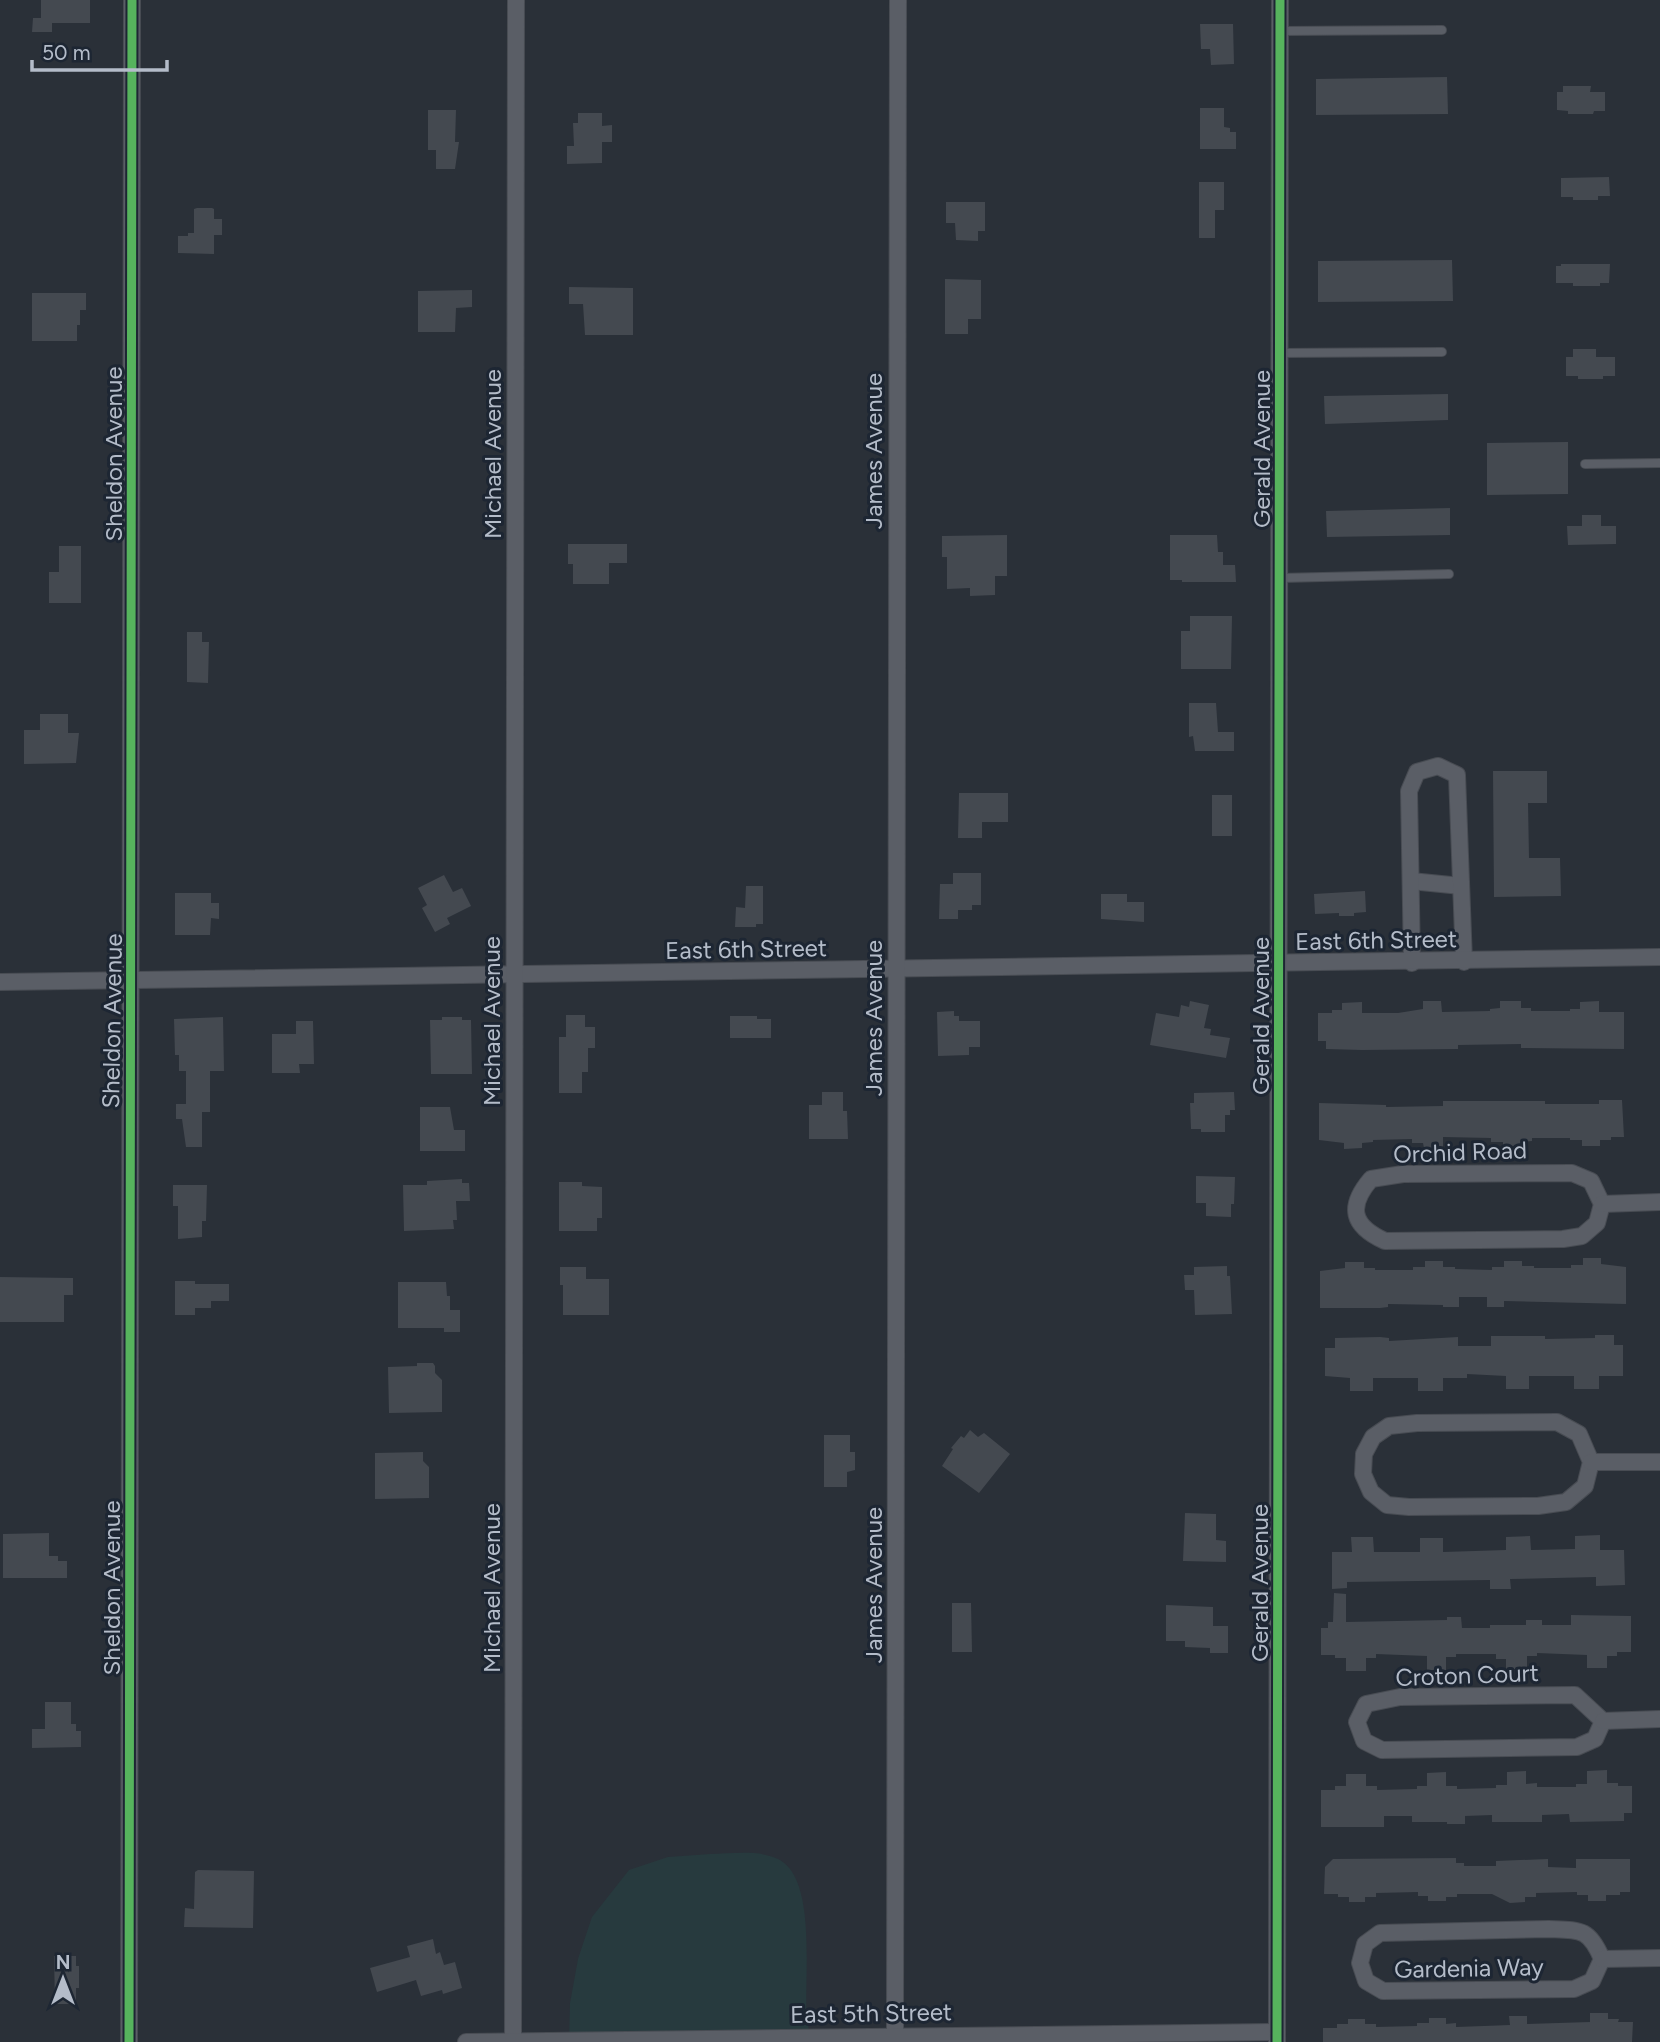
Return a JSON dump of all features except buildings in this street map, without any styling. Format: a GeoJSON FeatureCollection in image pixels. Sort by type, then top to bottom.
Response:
{"type":"FeatureCollection","features":[{"type":"Feature","properties":{"kind":"street","name":"Sheldon Avenue"},"geometry":{"type":"LineString","coordinates":[[129,2042],[132,0]]}},
{"type":"Feature","properties":{"kind":"street","name":"Michael Avenue"},"geometry":{"type":"LineString","coordinates":[[513,2041],[516,0]]}},
{"type":"Feature","properties":{"kind":"street","name":"James Avenue"},"geometry":{"type":"LineString","coordinates":[[895,2036],[898,0]]}},
{"type":"Feature","properties":{"kind":"street","name":"Gerald Avenue"},"geometry":{"type":"LineString","coordinates":[[1277,2037],[1280,0]]}},
{"type":"Feature","properties":{"kind":"street"},"geometry":{"type":"LineString","coordinates":[[1412,962],[1409,791],[1417,772],[1438,766],[1457,775],[1464,962]]}},
{"type":"Feature","properties":{"kind":"street"},"geometry":{"type":"LineString","coordinates":[[1411,881],[1461,886]]}},
{"type":"Feature","properties":{"kind":"street","name":"East 6th Street"},"geometry":{"type":"LineString","coordinates":[[0,982],[1660,957]]}},
{"type":"Feature","properties":{"kind":"street","name":"Orchid Road"},"geometry":{"type":"LineString","coordinates":[[1572,1173],[1591,1181],[1602,1204],[1597,1223],[1582,1236],[1563,1239],[1385,1241],[1366,1233],[1356,1215],[1358,1194],[1371,1179],[1403,1174],[1572,1173]]}},
{"type":"Feature","properties":{"kind":"street"},"geometry":{"type":"LineString","coordinates":[[1602,1204],[1660,1202]]}},
{"type":"Feature","properties":{"kind":"street"},"geometry":{"type":"LineString","coordinates":[[1558,1422],[1579,1434],[1591,1462],[1585,1486],[1566,1502],[1538,1506],[1387,1505],[1371,1492],[1363,1474],[1364,1454],[1373,1437],[1390,1426],[1417,1423],[1558,1422]]}},
{"type":"Feature","properties":{"kind":"street"},"geometry":{"type":"LineString","coordinates":[[1591,1462],[1660,1462]]}},
{"type":"Feature","properties":{"kind":"street","name":"Croton Court"},"geometry":{"type":"LineString","coordinates":[[1575,1695],[1603,1721],[1595,1739],[1577,1747],[1382,1750],[1364,1741],[1357,1722],[1366,1704],[1400,1697],[1575,1695]]}},
{"type":"Feature","properties":{"kind":"street"},"geometry":{"type":"LineString","coordinates":[[1603,1721],[1660,1719]]}},
{"type":"Feature","properties":{"kind":"street","name":"Gardenia Way"},"geometry":{"type":"LineString","coordinates":[[1577,1930],[1594,1940],[1602,1959],[1592,1981],[1574,1989],[1382,1992],[1366,1981],[1360,1963],[1365,1944],[1380,1933],[1443,1931],[1577,1930]]}},
{"type":"Feature","properties":{"kind":"street"},"geometry":{"type":"LineString","coordinates":[[1602,1959],[1660,1958]]}},
{"type":"Feature","properties":{"kind":"street","name":"East 5th Street"},"geometry":{"type":"LineString","coordinates":[[466,2042],[895,2036],[1277,2037]]}},
{"type":"Feature","properties":{"kind":"lane"},"geometry":{"type":"LineString","coordinates":[[1280,31],[1442,30]]}},
{"type":"Feature","properties":{"kind":"lane"},"geometry":{"type":"LineString","coordinates":[[1279,353],[1442,352]]}},
{"type":"Feature","properties":{"kind":"lane"},"geometry":{"type":"LineString","coordinates":[[1585,464],[1660,463]]}},
{"type":"Feature","properties":{"kind":"lane"},"geometry":{"type":"LineString","coordinates":[[1280,578],[1449,574]]}},
{"type":"Feature","properties":{"kind":"green space"},"geometry":{"type":"Polygon","coordinates":[[[764,1854],[780,1860],[792,1872],[800,1889],[804,1910],[807,2021],[813,2042],[569,2042],[570,2003],[578,1959],[592,1917],[629,1870],[668,1857],[764,1854]]]}},
{"type":"Feature","properties":{"kind":"cycle path"},"geometry":{"type":"LineString","coordinates":[[129,2042],[132,0]]}},
{"type":"Feature","properties":{"kind":"cycle path"},"geometry":{"type":"LineString","coordinates":[[1277,2042],[1280,0]]}}]}
